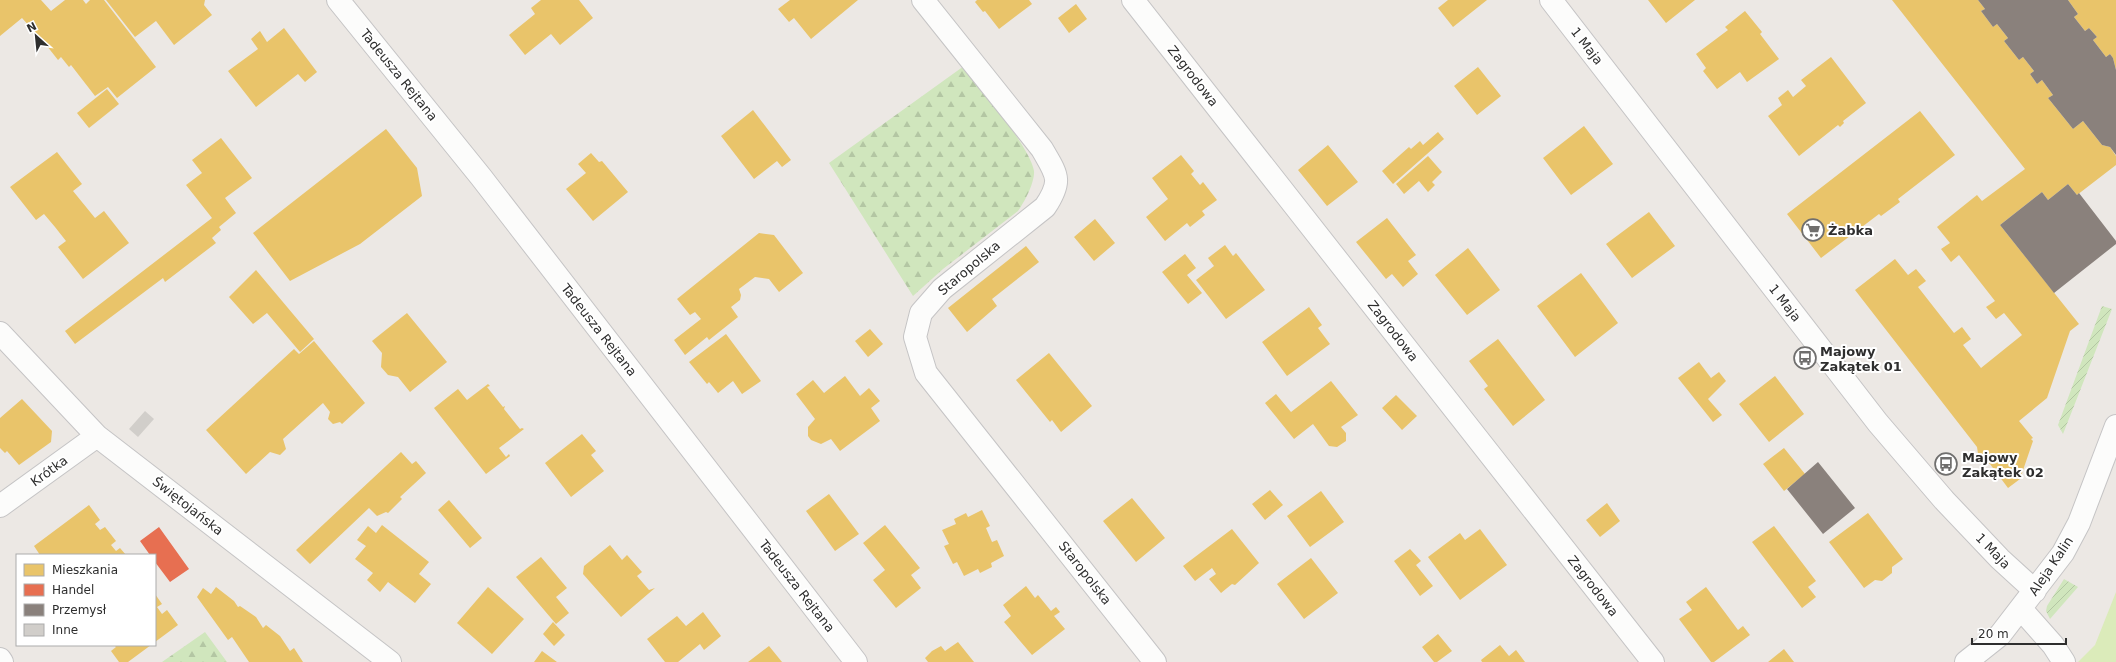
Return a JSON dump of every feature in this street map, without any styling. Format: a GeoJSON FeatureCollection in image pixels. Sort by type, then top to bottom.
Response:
{"type":"FeatureCollection","features":[{"type":"Feature","properties":{"kind":"street","name":"Tadeusza Rejtana"},"geometry":{"type":"LineString","coordinates":[[338,0],[481,177],[856,662]]}},
{"type":"Feature","properties":{"kind":"street","name":"Staropolska"},"geometry":{"type":"LineString","coordinates":[[923,0],[1042,149],[1057,174],[1054,193],[1045,207],[942,289],[921,313],[915,337],[926,373],[1155,662]]}},
{"type":"Feature","properties":{"kind":"street","name":"Zagrodowa"},"geometry":{"type":"LineString","coordinates":[[1133,0],[1653,662]]}},
{"type":"Feature","properties":{"kind":"street","name":"1 Maja"},"geometry":{"type":"LineString","coordinates":[[1551,0],[1883,428],[1940,494],[2000,559],[2035,591]]}},
{"type":"Feature","properties":{"kind":"street","name":"Świętojańska"},"geometry":{"type":"LineString","coordinates":[[0,333],[97,436],[390,662]]}},
{"type":"Feature","properties":{"kind":"street","name":"Aleja Kalin"},"geometry":{"type":"LineString","coordinates":[[1966,662],[2000,635],[2063,553],[2072,537],[2116,426]]}},
{"type":"Feature","properties":{"kind":"street","name":"Krótka"},"geometry":{"type":"LineString","coordinates":[[0,506],[97,436]]}},
{"type":"Feature","properties":{"kind":"street"},"geometry":{"type":"LineString","coordinates":[[2021,609],[2053,645],[2064,662]]}},
{"type":"Feature","properties":{"kind":"green space"},"geometry":{"type":"Polygon","coordinates":[[[964,66],[1004,118],[1024,148],[1034,171],[1033,181],[1026,198],[1018,211],[943,269],[913,296],[829,163],[964,66]]]}},
{"type":"Feature","properties":{"kind":"green space"},"geometry":{"type":"Polygon","coordinates":[[[2102,306],[2112,309],[2063,434],[2058,425],[2102,306]]]}},
{"type":"Feature","properties":{"kind":"green space"},"geometry":{"type":"Polygon","coordinates":[[[2064,579],[2078,587],[2050,619],[2046,611],[2047,606],[2064,579]]]}},
{"type":"Feature","properties":{"kind":"green space"},"geometry":{"type":"Polygon","coordinates":[[[2116,592],[2116,662],[2078,662],[2095,645],[2116,592]]]}},
{"type":"Feature","properties":{"kind":"green space"},"geometry":{"type":"Polygon","coordinates":[[[205,632],[227,662],[162,662],[205,632]]]}},
{"type":"Feature","properties":{"kind":"building: Mieszkania"},"geometry":{"type":"Polygon","coordinates":[[[0,0],[41,0],[51,11],[65,0],[83,0],[86,4],[90,0],[104,0],[156,67],[117,98],[108,87],[95,96],[71,65],[69,67],[61,57],[58,60],[43,41],[41,42],[32,31],[34,29],[32,27],[31,28],[22,18],[0,36],[0,0]]]}},
{"type":"Feature","properties":{"kind":"building: Mieszkania"},"geometry":{"type":"Polygon","coordinates":[[[106,0],[205,0],[204,5],[212,15],[174,45],[156,21],[135,37],[106,0]]]}},
{"type":"Feature","properties":{"kind":"building: Mieszkania"},"geometry":{"type":"Polygon","coordinates":[[[541,0],[579,0],[593,18],[560,45],[551,34],[525,55],[509,35],[535,14],[531,8],[541,0]]]}},
{"type":"Feature","properties":{"kind":"building: Mieszkania"},"geometry":{"type":"Polygon","coordinates":[[[790,0],[858,0],[811,39],[794,18],[789,22],[778,9],[790,0]]]}},
{"type":"Feature","properties":{"kind":"building: Mieszkania"},"geometry":{"type":"Polygon","coordinates":[[[977,0],[1029,0],[1032,4],[999,29],[985,11],[983,12],[975,2],[977,0]]]}},
{"type":"Feature","properties":{"kind":"building: Mieszkania"},"geometry":{"type":"Polygon","coordinates":[[[1448,0],[1487,0],[1453,27],[1438,8],[1448,0]]]}},
{"type":"Feature","properties":{"kind":"building: Mieszkania"},"geometry":{"type":"Polygon","coordinates":[[[1648,0],[1695,0],[1666,23],[1648,0]]]}},
{"type":"Feature","properties":{"kind":"building: Mieszkania"},"geometry":{"type":"Polygon","coordinates":[[[1892,0],[1978,0],[1985,9],[1981,11],[1993,27],[1997,24],[2008,38],[2004,41],[2019,60],[2023,57],[2034,71],[2030,74],[2037,84],[2042,80],[2053,95],[2048,98],[2073,129],[2083,121],[2102,145],[2110,147],[2116,156],[2116,165],[2077,195],[2068,184],[2048,200],[2042,192],[2000,225],[2079,324],[2070,331],[2047,398],[2019,421],[2033,438],[2031,439],[2033,441],[2020,479],[2008,488],[1990,464],[1979,460],[1977,447],[1855,290],[1895,259],[1908,275],[1916,269],[1926,281],[1918,287],[1954,333],[1962,327],[1971,339],[1963,345],[1981,368],[2022,335],[2004,313],[1996,319],[1986,307],[1995,301],[1959,255],[1951,262],[1941,249],[1950,243],[1937,227],[1977,195],[1982,201],[2025,169],[1892,0]]]}},
{"type":"Feature","properties":{"kind":"building: Mieszkania"},"geometry":{"type":"Polygon","coordinates":[[[2068,0],[2116,0],[2116,70],[2113,58],[2110,54],[2106,57],[2093,40],[2097,37],[2089,28],[2085,31],[2074,17],[2078,14],[2068,0]]]}},
{"type":"Feature","properties":{"kind":"building: Mieszkania"},"geometry":{"type":"Polygon","coordinates":[[[1076,4],[1087,19],[1069,33],[1058,18],[1076,4]]]}},
{"type":"Feature","properties":{"kind":"building: Mieszkania"},"geometry":{"type":"Polygon","coordinates":[[[1745,11],[1762,32],[1760,34],[1779,59],[1747,82],[1740,72],[1717,89],[1703,71],[1706,68],[1696,54],[1728,30],[1725,27],[1745,11]]]}},
{"type":"Feature","properties":{"kind":"building: Mieszkania"},"geometry":{"type":"Polygon","coordinates":[[[284,28],[317,72],[305,82],[298,74],[256,107],[228,71],[258,49],[251,39],[260,31],[267,42],[284,28]]]}},
{"type":"Feature","properties":{"kind":"building: Mieszkania"},"geometry":{"type":"Polygon","coordinates":[[[1831,57],[1866,103],[1843,121],[1844,123],[1840,127],[1838,125],[1799,156],[1768,116],[1782,105],[1778,98],[1788,90],[1793,97],[1806,86],[1801,80],[1831,57]]]}},
{"type":"Feature","properties":{"kind":"building: Mieszkania"},"geometry":{"type":"Polygon","coordinates":[[[1478,67],[1501,96],[1477,115],[1454,86],[1478,67]]]}},
{"type":"Feature","properties":{"kind":"building: Mieszkania"},"geometry":{"type":"Polygon","coordinates":[[[107,89],[119,104],[89,128],[77,113],[107,89]]]}},
{"type":"Feature","properties":{"kind":"building: Mieszkania"},"geometry":{"type":"Polygon","coordinates":[[[753,110],[791,160],[782,167],[777,161],[754,179],[721,136],[753,110]]]}},
{"type":"Feature","properties":{"kind":"building: Mieszkania"},"geometry":{"type":"Polygon","coordinates":[[[1920,111],[1955,155],[1898,199],[1900,202],[1881,216],[1879,214],[1821,258],[1787,214],[1920,111]]]}},
{"type":"Feature","properties":{"kind":"building: Mieszkania"},"geometry":{"type":"Polygon","coordinates":[[[1584,126],[1613,164],[1571,195],[1543,158],[1584,126]]]}},
{"type":"Feature","properties":{"kind":"building: Mieszkania"},"geometry":{"type":"Polygon","coordinates":[[[386,129],[417,168],[422,196],[360,244],[290,281],[253,233],[386,129]]]}},
{"type":"Feature","properties":{"kind":"building: Mieszkania"},"geometry":{"type":"Polygon","coordinates":[[[1438,132],[1444,139],[1393,184],[1382,171],[1409,147],[1411,149],[1420,141],[1423,145],[1438,132]]]}},
{"type":"Feature","properties":{"kind":"building: Mieszkania"},"geometry":{"type":"Polygon","coordinates":[[[221,138],[252,178],[225,198],[236,213],[219,227],[221,230],[212,238],[216,243],[165,282],[163,278],[75,344],[65,331],[212,218],[186,185],[202,173],[192,160],[221,138]]]}},
{"type":"Feature","properties":{"kind":"building: Mieszkania"},"geometry":{"type":"Polygon","coordinates":[[[1328,145],[1358,182],[1327,206],[1298,170],[1328,145]]]}},
{"type":"Feature","properties":{"kind":"building: Mieszkania"},"geometry":{"type":"Polygon","coordinates":[[[57,152],[82,184],[73,191],[95,218],[104,211],[129,243],[83,279],[58,247],[66,241],[55,227],[44,214],[36,220],[10,187],[57,152]]]}},
{"type":"Feature","properties":{"kind":"building: Mieszkania"},"geometry":{"type":"Polygon","coordinates":[[[591,153],[599,162],[602,161],[628,192],[593,221],[566,189],[586,173],[578,164],[591,153]]]}},
{"type":"Feature","properties":{"kind":"building: Mieszkania"},"geometry":{"type":"Polygon","coordinates":[[[1181,155],[1194,171],[1191,174],[1200,185],[1203,182],[1217,200],[1202,211],[1205,215],[1190,227],[1187,223],[1165,241],[1146,217],[1168,199],[1152,178],[1181,155]]]}},
{"type":"Feature","properties":{"kind":"building: Mieszkania"},"geometry":{"type":"Polygon","coordinates":[[[1428,156],[1442,172],[1432,182],[1435,185],[1428,192],[1419,181],[1404,194],[1396,184],[1428,156]]]}},
{"type":"Feature","properties":{"kind":"building: Mieszkania"},"geometry":{"type":"Polygon","coordinates":[[[1649,212],[1675,246],[1632,278],[1606,244],[1649,212]]]}},
{"type":"Feature","properties":{"kind":"building: Mieszkania"},"geometry":{"type":"Polygon","coordinates":[[[1387,218],[1416,255],[1408,261],[1418,274],[1403,287],[1392,274],[1386,279],[1356,242],[1387,218]]]}},
{"type":"Feature","properties":{"kind":"building: Mieszkania"},"geometry":{"type":"Polygon","coordinates":[[[1095,219],[1115,243],[1094,261],[1074,237],[1095,219]]]}},
{"type":"Feature","properties":{"kind":"building: Mieszkania"},"geometry":{"type":"Polygon","coordinates":[[[759,233],[774,235],[803,273],[779,292],[769,279],[755,277],[739,289],[741,295],[740,300],[731,307],[738,317],[709,340],[707,337],[685,355],[674,340],[701,319],[695,312],[690,315],[677,299],[759,233]]]}},
{"type":"Feature","properties":{"kind":"building: Mieszkania"},"geometry":{"type":"Polygon","coordinates":[[[1225,245],[1233,256],[1236,253],[1265,290],[1226,319],[1196,280],[1214,266],[1208,258],[1225,245]]]}},
{"type":"Feature","properties":{"kind":"building: Mieszkania"},"geometry":{"type":"Polygon","coordinates":[[[1026,246],[1039,262],[992,299],[997,306],[967,332],[948,308],[1026,246]]]}},
{"type":"Feature","properties":{"kind":"building: Mieszkania"},"geometry":{"type":"Polygon","coordinates":[[[1468,248],[1500,290],[1467,315],[1435,275],[1468,248]]]}},
{"type":"Feature","properties":{"kind":"building: Mieszkania"},"geometry":{"type":"Polygon","coordinates":[[[1185,254],[1196,268],[1187,275],[1202,293],[1188,304],[1162,272],[1185,254]]]}},
{"type":"Feature","properties":{"kind":"building: Mieszkania"},"geometry":{"type":"Polygon","coordinates":[[[256,270],[314,339],[300,352],[267,313],[253,324],[229,297],[256,270]]]}},
{"type":"Feature","properties":{"kind":"building: Mieszkania"},"geometry":{"type":"Polygon","coordinates":[[[1581,273],[1618,323],[1575,357],[1537,306],[1581,273]]]}},
{"type":"Feature","properties":{"kind":"building: Mieszkania"},"geometry":{"type":"Polygon","coordinates":[[[1309,307],[1322,325],[1318,328],[1330,344],[1287,376],[1262,342],[1309,307]]]}},
{"type":"Feature","properties":{"kind":"building: Mieszkania"},"geometry":{"type":"Polygon","coordinates":[[[407,313],[447,362],[410,392],[398,377],[388,375],[381,367],[382,353],[372,341],[407,313]]]}},
{"type":"Feature","properties":{"kind":"building: Mieszkania"},"geometry":{"type":"Polygon","coordinates":[[[870,329],[883,344],[868,357],[855,341],[870,329]]]}},
{"type":"Feature","properties":{"kind":"building: Mieszkania"},"geometry":{"type":"Polygon","coordinates":[[[726,334],[761,381],[742,394],[733,381],[718,393],[709,382],[707,384],[689,362],[726,334]]]}},
{"type":"Feature","properties":{"kind":"building: Mieszkania"},"geometry":{"type":"Polygon","coordinates":[[[1498,339],[1545,400],[1513,426],[1484,389],[1488,386],[1469,361],[1498,339]]]}},
{"type":"Feature","properties":{"kind":"building: Mieszkania"},"geometry":{"type":"Polygon","coordinates":[[[314,341],[365,403],[342,424],[340,422],[333,424],[328,419],[330,412],[323,403],[283,439],[286,449],[280,455],[270,452],[246,474],[206,430],[294,349],[299,354],[314,341]]]}},
{"type":"Feature","properties":{"kind":"building: Mieszkania"},"geometry":{"type":"Polygon","coordinates":[[[1049,353],[1092,406],[1061,432],[1052,420],[1050,422],[1016,380],[1049,353]]]}},
{"type":"Feature","properties":{"kind":"building: Mieszkania"},"geometry":{"type":"Polygon","coordinates":[[[1699,362],[1711,378],[1719,372],[1726,381],[1708,399],[1722,415],[1713,422],[1678,378],[1699,362]]]}},
{"type":"Feature","properties":{"kind":"building: Mieszkania"},"geometry":{"type":"Polygon","coordinates":[[[845,376],[860,396],[869,388],[880,401],[871,408],[880,421],[840,451],[831,439],[821,444],[811,440],[808,436],[808,427],[815,419],[796,394],[813,380],[824,393],[845,376]]]}},
{"type":"Feature","properties":{"kind":"building: Mieszkania"},"geometry":{"type":"Polygon","coordinates":[[[1775,376],[1804,414],[1769,442],[1739,404],[1775,376]]]}},
{"type":"Feature","properties":{"kind":"building: Mieszkania"},"geometry":{"type":"Polygon","coordinates":[[[1331,381],[1358,415],[1341,427],[1346,433],[1346,441],[1337,447],[1329,446],[1313,424],[1294,439],[1265,403],[1276,394],[1291,412],[1331,381]]]}},
{"type":"Feature","properties":{"kind":"building: Mieszkania"},"geometry":{"type":"Polygon","coordinates":[[[488,384],[490,386],[487,387],[503,407],[505,406],[504,409],[520,429],[524,429],[499,448],[506,457],[509,454],[510,456],[486,474],[434,408],[458,389],[467,400],[488,384]]]}},
{"type":"Feature","properties":{"kind":"building: Mieszkania"},"geometry":{"type":"Polygon","coordinates":[[[1396,395],[1417,416],[1402,430],[1382,408],[1396,395]]]}},
{"type":"Feature","properties":{"kind":"building: Mieszkania"},"geometry":{"type":"Polygon","coordinates":[[[22,399],[52,431],[51,442],[19,465],[7,451],[5,453],[0,448],[0,418],[22,399]]]}},
{"type":"Feature","properties":{"kind":"building: Mieszkania"},"geometry":{"type":"Polygon","coordinates":[[[582,434],[596,451],[591,455],[604,471],[571,497],[545,463],[582,434]]]}},
{"type":"Feature","properties":{"kind":"building: Mieszkania"},"geometry":{"type":"Polygon","coordinates":[[[1784,448],[1805,474],[1784,491],[1763,464],[1784,448]]]}},
{"type":"Feature","properties":{"kind":"building: Mieszkania"},"geometry":{"type":"Polygon","coordinates":[[[401,452],[412,464],[416,461],[426,473],[400,497],[402,499],[388,513],[386,512],[377,516],[369,508],[310,564],[296,550],[401,452]]]}},
{"type":"Feature","properties":{"kind":"building: Mieszkania"},"geometry":{"type":"Polygon","coordinates":[[[1270,490],[1283,505],[1265,520],[1252,504],[1270,490]]]}},
{"type":"Feature","properties":{"kind":"building: Mieszkania"},"geometry":{"type":"Polygon","coordinates":[[[1321,491],[1344,522],[1310,547],[1287,516],[1321,491]]]}},
{"type":"Feature","properties":{"kind":"building: Mieszkania"},"geometry":{"type":"Polygon","coordinates":[[[829,494],[859,534],[835,551],[806,511],[829,494]]]}},
{"type":"Feature","properties":{"kind":"building: Mieszkania"},"geometry":{"type":"Polygon","coordinates":[[[1132,498],[1165,538],[1136,562],[1103,521],[1132,498]]]}},
{"type":"Feature","properties":{"kind":"building: Mieszkania"},"geometry":{"type":"Polygon","coordinates":[[[449,500],[482,538],[470,548],[438,510],[449,500]]]}},
{"type":"Feature","properties":{"kind":"building: Mieszkania"},"geometry":{"type":"Polygon","coordinates":[[[1607,503],[1620,521],[1600,537],[1586,520],[1607,503]]]}},
{"type":"Feature","properties":{"kind":"building: Mieszkania"},"geometry":{"type":"Polygon","coordinates":[[[89,505],[100,520],[95,524],[100,530],[105,527],[116,541],[111,545],[116,551],[120,548],[125,554],[39,554],[34,546],[89,505]]]}},
{"type":"Feature","properties":{"kind":"building: Mieszkania"},"geometry":{"type":"Polygon","coordinates":[[[982,510],[990,526],[986,528],[992,542],[997,540],[1004,556],[991,563],[992,567],[980,573],[978,569],[964,576],[957,562],[953,564],[944,546],[949,544],[942,530],[956,524],[954,519],[966,513],[968,517],[982,510]]]}},
{"type":"Feature","properties":{"kind":"building: Mieszkania"},"geometry":{"type":"Polygon","coordinates":[[[1868,513],[1903,559],[1892,567],[1892,573],[1882,581],[1875,580],[1864,588],[1829,542],[1868,513]]]}},
{"type":"Feature","properties":{"kind":"building: Mieszkania"},"geometry":{"type":"Polygon","coordinates":[[[382,525],[429,562],[419,574],[431,584],[415,603],[388,582],[380,592],[367,580],[373,573],[355,559],[366,546],[357,540],[368,526],[376,533],[382,525]]]}},
{"type":"Feature","properties":{"kind":"building: Mieszkania"},"geometry":{"type":"Polygon","coordinates":[[[885,525],[920,568],[911,575],[921,588],[896,608],[873,580],[885,570],[863,543],[885,525]]]}},
{"type":"Feature","properties":{"kind":"building: Mieszkania"},"geometry":{"type":"Polygon","coordinates":[[[1774,526],[1816,581],[1808,587],[1816,597],[1802,608],[1752,542],[1774,526]]]}},
{"type":"Feature","properties":{"kind":"building: Mieszkania"},"geometry":{"type":"Polygon","coordinates":[[[1232,529],[1259,563],[1235,585],[1232,584],[1221,593],[1209,579],[1216,574],[1212,568],[1195,581],[1183,566],[1232,529]]]}},
{"type":"Feature","properties":{"kind":"building: Mieszkania"},"geometry":{"type":"Polygon","coordinates":[[[1480,529],[1507,565],[1460,600],[1428,557],[1460,533],[1465,540],[1480,529]]]}},
{"type":"Feature","properties":{"kind":"building: Mieszkania"},"geometry":{"type":"Polygon","coordinates":[[[610,545],[622,560],[627,555],[642,572],[637,576],[649,590],[655,588],[621,617],[583,574],[584,566],[610,545]]]}},
{"type":"Feature","properties":{"kind":"building: Mieszkania"},"geometry":{"type":"Polygon","coordinates":[[[1410,549],[1421,561],[1416,565],[1433,586],[1420,596],[1394,561],[1410,549]]]}},
{"type":"Feature","properties":{"kind":"building: Mieszkania"},"geometry":{"type":"Polygon","coordinates":[[[541,557],[567,588],[556,597],[569,613],[556,624],[516,577],[541,557]]]}},
{"type":"Feature","properties":{"kind":"building: Mieszkania"},"geometry":{"type":"Polygon","coordinates":[[[1311,558],[1338,593],[1304,619],[1277,584],[1311,558]]]}},
{"type":"Feature","properties":{"kind":"building: Mieszkania"},"geometry":{"type":"Polygon","coordinates":[[[1026,586],[1035,598],[1038,595],[1051,611],[1056,607],[1060,612],[1054,616],[1065,629],[1032,655],[1004,622],[1011,616],[1003,605],[1026,586]]]}},
{"type":"Feature","properties":{"kind":"building: Mieszkania"},"geometry":{"type":"Polygon","coordinates":[[[216,587],[234,601],[238,607],[240,606],[256,617],[263,628],[266,625],[280,636],[290,651],[294,648],[303,662],[249,662],[232,637],[228,640],[197,597],[203,588],[211,594],[216,587]]]}},
{"type":"Feature","properties":{"kind":"building: Mieszkania"},"geometry":{"type":"Polygon","coordinates":[[[488,587],[524,619],[492,654],[457,623],[488,587]]]}},
{"type":"Feature","properties":{"kind":"building: Mieszkania"},"geometry":{"type":"Polygon","coordinates":[[[1706,587],[1738,630],[1743,626],[1750,635],[1714,662],[1711,662],[1679,619],[1692,610],[1686,602],[1706,587]]]}},
{"type":"Feature","properties":{"kind":"building: Mieszkania"},"geometry":{"type":"Polygon","coordinates":[[[156,595],[162,604],[157,607],[162,614],[167,610],[178,625],[156,641],[156,595]]]}},
{"type":"Feature","properties":{"kind":"building: Mieszkania"},"geometry":{"type":"Polygon","coordinates":[[[703,612],[721,636],[704,650],[700,644],[678,662],[665,662],[647,639],[677,616],[686,626],[703,612]]]}},
{"type":"Feature","properties":{"kind":"building: Mieszkania"},"geometry":{"type":"Polygon","coordinates":[[[553,622],[565,635],[554,646],[543,634],[553,622]]]}},
{"type":"Feature","properties":{"kind":"building: Mieszkania"},"geometry":{"type":"Polygon","coordinates":[[[1438,634],[1452,651],[1437,662],[1434,662],[1422,647],[1438,634]]]}},
{"type":"Feature","properties":{"kind":"building: Mieszkania"},"geometry":{"type":"Polygon","coordinates":[[[958,642],[974,662],[928,662],[925,658],[932,651],[941,646],[945,651],[958,642]]]}},
{"type":"Feature","properties":{"kind":"building: Mieszkania"},"geometry":{"type":"Polygon","coordinates":[[[1500,645],[1509,656],[1516,650],[1525,662],[1482,662],[1481,660],[1500,645]]]}},
{"type":"Feature","properties":{"kind":"building: Mieszkania"},"geometry":{"type":"Polygon","coordinates":[[[115,646],[150,646],[128,662],[119,662],[111,651],[116,647],[115,646]]]}},
{"type":"Feature","properties":{"kind":"building: Mieszkania"},"geometry":{"type":"Polygon","coordinates":[[[769,646],[782,662],[748,662],[769,646]]]}},
{"type":"Feature","properties":{"kind":"building: Mieszkania"},"geometry":{"type":"Polygon","coordinates":[[[1784,649],[1794,662],[1768,662],[1784,649]]]}},
{"type":"Feature","properties":{"kind":"building: Mieszkania"},"geometry":{"type":"Polygon","coordinates":[[[542,651],[557,662],[534,662],[542,651]]]}},
{"type":"Feature","properties":{"kind":"building: Handel"},"geometry":{"type":"Polygon","coordinates":[[[159,527],[189,569],[170,582],[156,563],[156,554],[149,554],[140,541],[159,527]]]}},
{"type":"Feature","properties":{"kind":"building: Przemysł"},"geometry":{"type":"Polygon","coordinates":[[[1978,0],[2068,0],[2078,14],[2074,17],[2085,31],[2089,28],[2097,37],[2093,40],[2106,57],[2110,54],[2113,58],[2116,70],[2116,155],[2110,147],[2102,145],[2083,121],[2073,129],[2048,98],[2053,95],[2042,80],[2037,84],[2030,74],[2034,71],[2023,57],[2019,60],[2004,41],[2008,38],[1997,24],[1993,27],[1981,11],[1985,9],[1978,0]]]}},
{"type":"Feature","properties":{"kind":"building: Przemysł"},"geometry":{"type":"Polygon","coordinates":[[[2068,184],[2077,195],[2079,193],[2116,241],[2116,244],[2054,293],[2000,225],[2042,192],[2048,200],[2068,184]]]}},
{"type":"Feature","properties":{"kind":"building: Przemysł"},"geometry":{"type":"Polygon","coordinates":[[[1818,462],[1855,508],[1823,534],[1787,489],[1818,462]]]}},
{"type":"Feature","properties":{"kind":"building: Inne"},"geometry":{"type":"Polygon","coordinates":[[[145,411],[154,419],[138,437],[129,429],[145,411]]]}},
{"type":"Feature","properties":{"kind":"place","name":"Żabka"},"geometry":{"type":"Point","coordinates":[1813,230]}},
{"type":"Feature","properties":{"kind":"place","name":"Majowy Zakątek 01"},"geometry":{"type":"Point","coordinates":[1805,358]}},
{"type":"Feature","properties":{"kind":"place","name":"Majowy Zakątek 02"},"geometry":{"type":"Point","coordinates":[1946,464]}}]}
